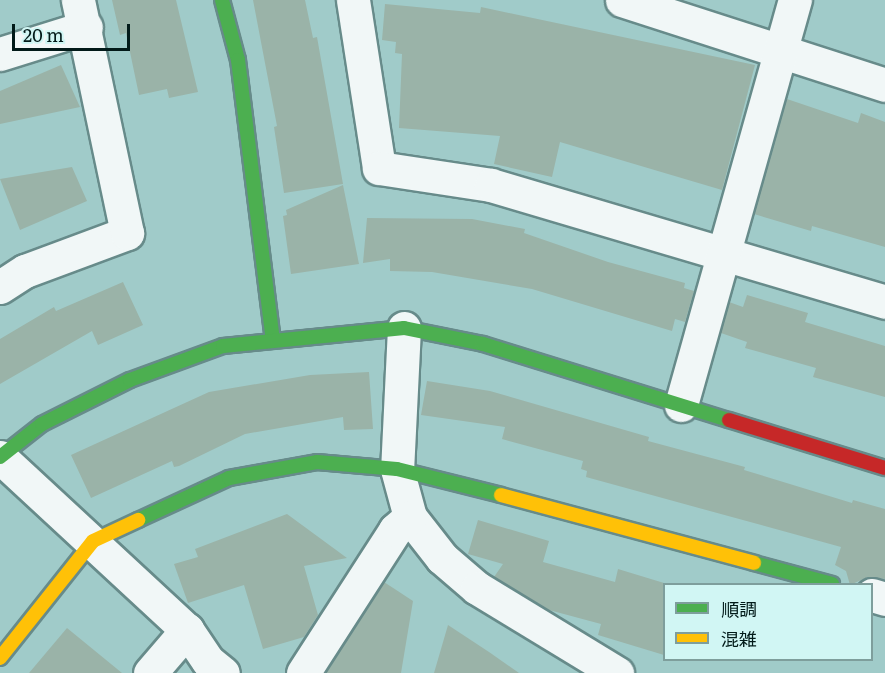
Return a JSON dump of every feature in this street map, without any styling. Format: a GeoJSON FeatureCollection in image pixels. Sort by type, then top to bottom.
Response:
{"type":"FeatureCollection","features":[{"type":"Feature","properties":{"kind":"street"},"geometry":{"type":"LineString","coordinates":[[222,0],[238,60],[273,341]]}},
{"type":"Feature","properties":{"kind":"street"},"geometry":{"type":"LineString","coordinates":[[353,0],[379,168],[491,185],[725,252],[885,302]]}},
{"type":"Feature","properties":{"kind":"street"},"geometry":{"type":"LineString","coordinates":[[622,0],[885,85]]}},
{"type":"Feature","properties":{"kind":"street"},"geometry":{"type":"LineString","coordinates":[[681,405],[795,0]]}},
{"type":"Feature","properties":{"kind":"street"},"geometry":{"type":"LineString","coordinates":[[0,54],[82,14],[126,233],[25,271],[0,287]]}},
{"type":"Feature","properties":{"kind":"street"},"geometry":{"type":"LineString","coordinates":[[404,328],[397,469],[410,517],[442,558],[477,588],[617,673]]}},
{"type":"Feature","properties":{"kind":"street"},"geometry":{"type":"LineString","coordinates":[[223,673],[208,661],[187,630],[0,457],[42,424],[130,380],[223,346],[404,328],[483,344],[885,468]]}},
{"type":"Feature","properties":{"kind":"street"},"geometry":{"type":"LineString","coordinates":[[0,658],[93,541],[229,478],[317,462],[397,469],[824,583]]}},
{"type":"Feature","properties":{"kind":"street"},"geometry":{"type":"LineString","coordinates":[[303,673],[395,530],[410,517]]}},
{"type":"Feature","properties":{"kind":"street"},"geometry":{"type":"LineString","coordinates":[[150,673],[187,630]]}},
{"type":"Feature","properties":{"kind":"building"},"geometry":{"type":"Polygon","coordinates":[[[112,0],[176,0],[198,92],[169,98],[167,89],[139,95],[126,33],[120,35],[112,0]]]}},
{"type":"Feature","properties":{"kind":"building"},"geometry":{"type":"Polygon","coordinates":[[[253,0],[305,0],[313,38],[317,37],[343,184],[284,193],[274,127],[277,126],[253,0]]]}},
{"type":"Feature","properties":{"kind":"building"},"geometry":{"type":"Polygon","coordinates":[[[385,4],[480,13],[481,7],[755,65],[722,190],[560,142],[552,177],[494,164],[500,136],[399,128],[402,54],[395,53],[396,42],[382,40],[385,4]]]}},
{"type":"Feature","properties":{"kind":"building"},"geometry":{"type":"Polygon","coordinates":[[[61,65],[80,107],[0,124],[0,91],[61,65]]]}},
{"type":"Feature","properties":{"kind":"building"},"geometry":{"type":"Polygon","coordinates":[[[787,99],[858,123],[861,113],[885,122],[885,247],[812,226],[811,231],[754,214],[787,99]]]}},
{"type":"Feature","properties":{"kind":"building"},"geometry":{"type":"Polygon","coordinates":[[[72,167],[87,201],[20,230],[0,179],[72,167]]]}},
{"type":"Feature","properties":{"kind":"building"},"geometry":{"type":"Polygon","coordinates":[[[343,185],[359,264],[291,274],[283,216],[287,215],[286,210],[343,185]]]}},
{"type":"Feature","properties":{"kind":"building"},"geometry":{"type":"Polygon","coordinates":[[[367,218],[472,219],[525,229],[524,233],[608,262],[685,283],[684,288],[694,291],[685,322],[675,319],[672,331],[532,289],[432,272],[390,271],[390,259],[363,263],[367,218]]]}},
{"type":"Feature","properties":{"kind":"building"},"geometry":{"type":"Polygon","coordinates":[[[123,282],[143,325],[98,345],[92,331],[0,384],[0,339],[54,307],[56,311],[123,282]]]}},
{"type":"Feature","properties":{"kind":"building"},"geometry":{"type":"Polygon","coordinates":[[[747,295],[808,313],[805,322],[885,346],[885,397],[813,377],[816,368],[745,348],[747,342],[721,333],[729,302],[743,307],[747,295]]]}},
{"type":"Feature","properties":{"kind":"building"},"geometry":{"type":"Polygon","coordinates":[[[369,372],[373,429],[344,430],[343,417],[245,434],[179,466],[174,467],[172,461],[91,498],[71,455],[209,392],[310,375],[369,372]]]}},
{"type":"Feature","properties":{"kind":"building"},"geometry":{"type":"Polygon","coordinates":[[[427,381],[490,391],[649,437],[648,441],[745,467],[744,470],[852,503],[853,500],[885,509],[885,579],[868,577],[849,583],[846,571],[835,565],[841,547],[586,477],[587,471],[581,469],[583,461],[502,439],[505,427],[421,415],[427,381]]]}},
{"type":"Feature","properties":{"kind":"building"},"geometry":{"type":"Polygon","coordinates":[[[287,514],[347,558],[304,566],[318,615],[304,637],[263,649],[244,585],[188,603],[174,564],[198,557],[195,549],[287,514]]]}},
{"type":"Feature","properties":{"kind":"building"},"geometry":{"type":"Polygon","coordinates":[[[478,520],[549,541],[543,562],[615,582],[618,569],[664,583],[663,655],[598,635],[601,624],[549,610],[494,577],[503,564],[468,554],[478,520]]]}},
{"type":"Feature","properties":{"kind":"building"},"geometry":{"type":"Polygon","coordinates":[[[384,582],[413,601],[401,673],[325,673],[384,582]]]}},
{"type":"Feature","properties":{"kind":"building"},"geometry":{"type":"Polygon","coordinates":[[[448,625],[489,652],[519,673],[434,673],[448,625]]]}},
{"type":"Feature","properties":{"kind":"building"},"geometry":{"type":"Polygon","coordinates":[[[67,628],[122,673],[29,673],[67,628]]]}},
{"type":"Feature","properties":{"kind":"traffic: fast"},"geometry":{"type":"LineString","coordinates":[[222,0],[238,60],[273,341]]}},
{"type":"Feature","properties":{"kind":"traffic: fast"},"geometry":{"type":"LineString","coordinates":[[0,457],[42,424],[130,380],[223,346],[404,328],[483,344],[729,420]]}},
{"type":"Feature","properties":{"kind":"traffic: fast"},"geometry":{"type":"LineString","coordinates":[[138,520],[229,478],[317,462],[397,469],[501,495]]}},
{"type":"Feature","properties":{"kind":"traffic: fast"},"geometry":{"type":"LineString","coordinates":[[754,563],[828,583]]}},
{"type":"Feature","properties":{"kind":"traffic: slow"},"geometry":{"type":"LineString","coordinates":[[501,495],[754,563]]}},
{"type":"Feature","properties":{"kind":"traffic: slow"},"geometry":{"type":"LineString","coordinates":[[0,658],[93,541],[138,520]]}},
{"type":"Feature","properties":{"kind":"traffic: jam"},"geometry":{"type":"LineString","coordinates":[[729,420],[885,468]]}}]}
